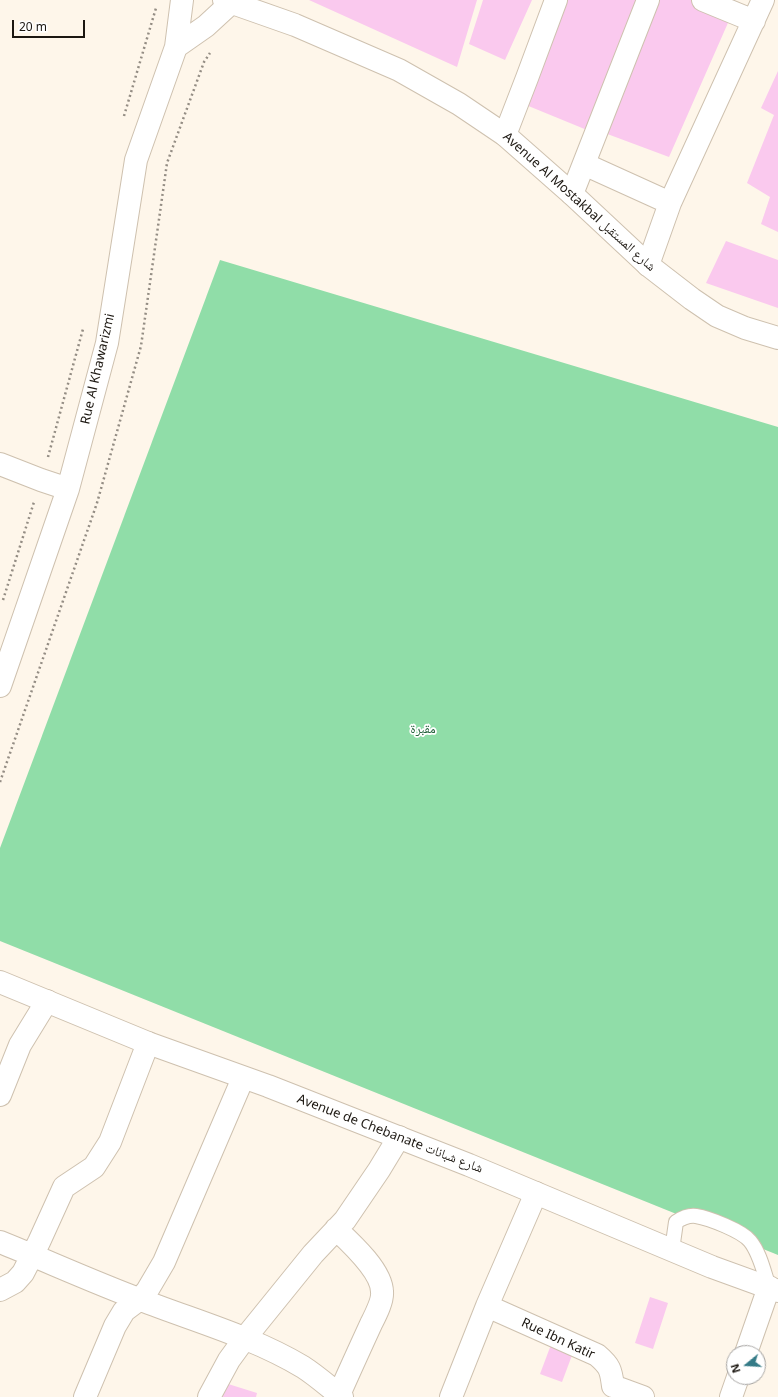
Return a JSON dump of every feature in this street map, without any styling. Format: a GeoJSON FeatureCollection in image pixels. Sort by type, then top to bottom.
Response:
{"type":"FeatureCollection","features":[{"type":"Feature","properties":{"kind":"street","name":"Rue Al Khawarizmi"},"geometry":{"type":"LineString","coordinates":[[0,686],[68,489],[107,343],[136,160],[176,47],[182,0]]}},
{"type":"Feature","properties":{"kind":"street"},"geometry":{"type":"LineString","coordinates":[[505,135],[528,78],[556,0]]}},
{"type":"Feature","properties":{"kind":"street"},"geometry":{"type":"LineString","coordinates":[[572,194],[648,0]]}},
{"type":"Feature","properties":{"kind":"street"},"geometry":{"type":"LineString","coordinates":[[703,0],[754,21]]}},
{"type":"Feature","properties":{"kind":"street"},"geometry":{"type":"LineString","coordinates":[[648,265],[670,203],[763,0]]}},
{"type":"Feature","properties":{"kind":"street"},"geometry":{"type":"LineString","coordinates":[[176,47],[206,26],[229,1]]}},
{"type":"Feature","properties":{"kind":"street","name":"Avenue Al Mostakbal شارع المستقبل"},"geometry":{"type":"LineString","coordinates":[[229,1],[295,25],[398,70],[459,104],[505,135],[572,194],[648,265],[692,300],[717,316],[745,328],[778,338]]}},
{"type":"Feature","properties":{"kind":"street"},"geometry":{"type":"LineString","coordinates":[[584,164],[670,203]]}},
{"type":"Feature","properties":{"kind":"street"},"geometry":{"type":"LineString","coordinates":[[0,464],[68,489]]}},
{"type":"Feature","properties":{"kind":"street","name":"Avenue de Chebanate شارع شبانات"},"geometry":{"type":"LineString","coordinates":[[0,982],[148,1043],[398,1137],[712,1267],[773,1289]]}},
{"type":"Feature","properties":{"kind":"street"},"geometry":{"type":"LineString","coordinates":[[0,1095],[20,1044],[47,1001]]}},
{"type":"Feature","properties":{"kind":"street"},"geometry":{"type":"LineString","coordinates":[[0,1290],[15,1282],[23,1273],[64,1187],[94,1167],[110,1142],[148,1043]]}},
{"type":"Feature","properties":{"kind":"street"},"geometry":{"type":"LineString","coordinates":[[85,1397],[114,1326],[124,1311],[148,1291],[164,1262],[243,1078]]}},
{"type":"Feature","properties":{"kind":"street"},"geometry":{"type":"LineString","coordinates":[[209,1397],[229,1360],[245,1338],[313,1254],[345,1220],[363,1195],[398,1137]]}},
{"type":"Feature","properties":{"kind":"street"},"geometry":{"type":"LineString","coordinates":[[451,1397],[487,1306],[536,1193]]}},
{"type":"Feature","properties":{"kind":"street"},"geometry":{"type":"LineString","coordinates":[[0,1242],[140,1299],[245,1338],[304,1367],[320,1378],[340,1396],[383,1293],[378,1277],[370,1265],[360,1252],[336,1229]]}},
{"type":"Feature","properties":{"kind":"street"},"geometry":{"type":"LineString","coordinates":[[749,1345],[773,1289]]}},
{"type":"Feature","properties":{"kind":"street","name":"Rue Ibn Katir"},"geometry":{"type":"LineString","coordinates":[[487,1306],[597,1355],[611,1370],[606,1391],[643,1397]]}},
{"type":"Feature","properties":{"kind":"street"},"geometry":{"type":"LineString","coordinates":[[732,1397],[736,1385]]}},
{"type":"Feature","properties":{"kind":"lane"},"geometry":{"type":"LineString","coordinates":[[672,1250],[676,1222],[684,1217],[696,1216],[721,1224],[742,1234],[749,1240],[758,1255],[773,1289]]}},
{"type":"Feature","properties":{"kind":"path"},"geometry":{"type":"LineString","coordinates":[[2,601],[41,480]]}},
{"type":"Feature","properties":{"kind":"green space","name":"مقبرة"},"geometry":{"type":"Polygon","coordinates":[[[220,260],[778,427],[778,1255],[0,941],[0,848],[220,260]]]}},
{"type":"Feature","properties":{"kind":"building"},"geometry":{"type":"Polygon","coordinates":[[[309,0],[477,0],[457,67],[309,0]]]}},
{"type":"Feature","properties":{"kind":"building"},"geometry":{"type":"Polygon","coordinates":[[[483,0],[532,0],[505,60],[469,44],[483,0]]]}},
{"type":"Feature","properties":{"kind":"building"},"geometry":{"type":"Polygon","coordinates":[[[563,0],[638,0],[587,130],[526,105],[563,0]]]}},
{"type":"Feature","properties":{"kind":"building"},"geometry":{"type":"Polygon","coordinates":[[[652,0],[691,0],[731,16],[669,157],[602,132],[652,0]]]}},
{"type":"Feature","properties":{"kind":"building"},"geometry":{"type":"Polygon","coordinates":[[[778,71],[778,232],[761,224],[770,197],[747,183],[774,115],[761,108],[778,71]]]}},
{"type":"Feature","properties":{"kind":"building"},"geometry":{"type":"Polygon","coordinates":[[[726,241],[778,260],[778,308],[706,283],[726,241]]]}},
{"type":"Feature","properties":{"kind":"building"},"geometry":{"type":"Polygon","coordinates":[[[650,1297],[668,1303],[653,1349],[635,1343],[650,1297]]]}},
{"type":"Feature","properties":{"kind":"building"},"geometry":{"type":"Polygon","coordinates":[[[552,1342],[574,1350],[562,1382],[540,1374],[552,1342]]]}},
{"type":"Feature","properties":{"kind":"building"},"geometry":{"type":"Polygon","coordinates":[[[225,1383],[257,1393],[256,1397],[221,1397],[225,1383]]]}}]}
